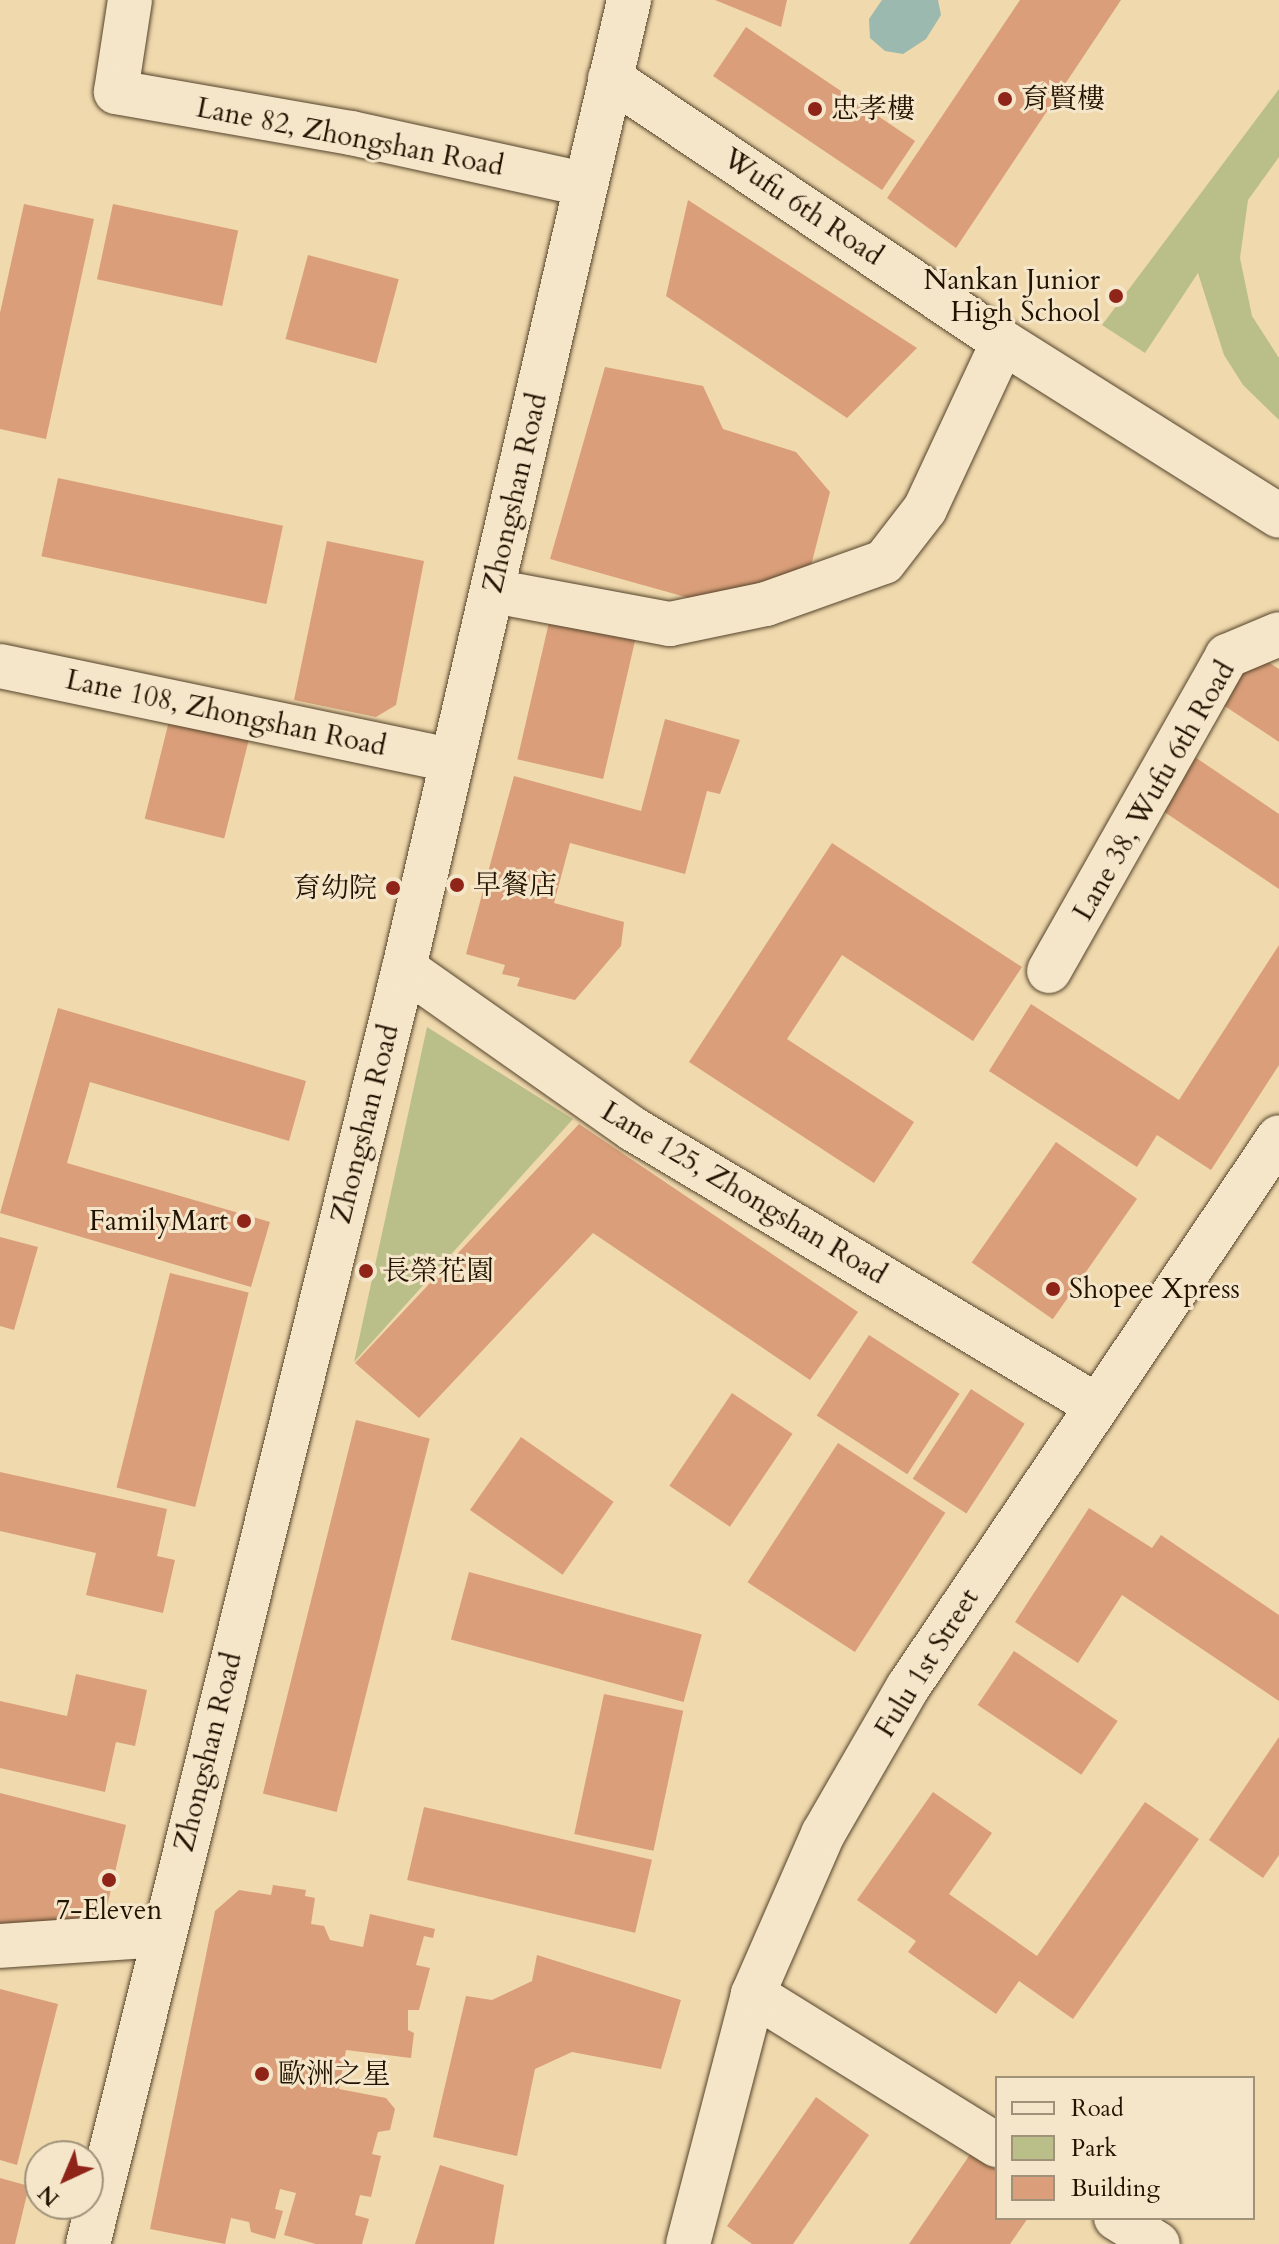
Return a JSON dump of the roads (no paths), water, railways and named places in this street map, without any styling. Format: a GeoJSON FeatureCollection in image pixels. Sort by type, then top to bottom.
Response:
{"type":"FeatureCollection","features":[{"type":"Feature","properties":{"kind":"street","name":"Lane 82, Zhongshan Road"},"geometry":{"type":"LineString","coordinates":[[130,0],[116,92],[351,133],[583,184]]}},
{"type":"Feature","properties":{"kind":"street","name":"Zhongshan Road"},"geometry":{"type":"LineString","coordinates":[[88,2244],[162,1935],[404,968],[493,591],[583,184],[629,0]]}},
{"type":"Feature","properties":{"kind":"street","name":"Wufu 6th Road"},"geometry":{"type":"LineString","coordinates":[[610,78],[1003,342],[1279,516]]}},
{"type":"Feature","properties":{"kind":"street"},"geometry":{"type":"LineString","coordinates":[[493,591],[670,624],[766,604],[884,562],[925,509],[1003,342]]}},
{"type":"Feature","properties":{"kind":"street","name":"Lane 38, Wufu 6th Road"},"geometry":{"type":"LineString","coordinates":[[1049,971],[1227,656],[1279,634]]}},
{"type":"Feature","properties":{"kind":"street","name":"Lane 108, Zhongshan Road"},"geometry":{"type":"LineString","coordinates":[[0,666],[451,760]]}},
{"type":"Feature","properties":{"kind":"street","name":"Lane 125, Zhongshan Road"},"geometry":{"type":"LineString","coordinates":[[404,968],[633,1129],[1094,1404]]}},
{"type":"Feature","properties":{"kind":"street","name":"Fulu 1st Street"},"geometry":{"type":"LineString","coordinates":[[688,2244],[753,1994],[823,1834],[893,1713],[1094,1404],[1279,1137]]}},
{"type":"Feature","properties":{"kind":"street"},"geometry":{"type":"LineString","coordinates":[[0,1946],[162,1935]]}},
{"type":"Feature","properties":{"kind":"street"},"geometry":{"type":"LineString","coordinates":[[753,1994],[995,2144]]}},
{"type":"Feature","properties":{"kind":"street"},"geometry":{"type":"LineString","coordinates":[[1119,2220],[1158,2244]]}},
{"type":"Feature","properties":{"kind":"water"},"geometry":{"type":"Polygon","coordinates":[[[882,0],[938,0],[941,15],[926,39],[903,54],[885,51],[870,38],[869,19],[882,0]]]}},
{"type":"Feature","properties":{"kind":"place","name":"育賢樓"},"geometry":{"type":"Point","coordinates":[1005,99]}},
{"type":"Feature","properties":{"kind":"place","name":"忠孝樓"},"geometry":{"type":"Point","coordinates":[815,109]}},
{"type":"Feature","properties":{"kind":"place","name":"Nankan Junior High School"},"geometry":{"type":"Point","coordinates":[1116,296]}},
{"type":"Feature","properties":{"kind":"place","name":"早餐店"},"geometry":{"type":"Point","coordinates":[457,885]}},
{"type":"Feature","properties":{"kind":"place","name":"育幼院"},"geometry":{"type":"Point","coordinates":[393,888]}},
{"type":"Feature","properties":{"kind":"place","name":"FamilyMart"},"geometry":{"type":"Point","coordinates":[244,1221]}},
{"type":"Feature","properties":{"kind":"place","name":"長榮花園"},"geometry":{"type":"Point","coordinates":[366,1271]}},
{"type":"Feature","properties":{"kind":"place","name":"Shopee Xpress"},"geometry":{"type":"Point","coordinates":[1053,1289]}},
{"type":"Feature","properties":{"kind":"place","name":"7-Eleven"},"geometry":{"type":"Point","coordinates":[109,1880]}},
{"type":"Feature","properties":{"kind":"place","name":"歐洲之星"},"geometry":{"type":"Point","coordinates":[262,2074]}}]}
